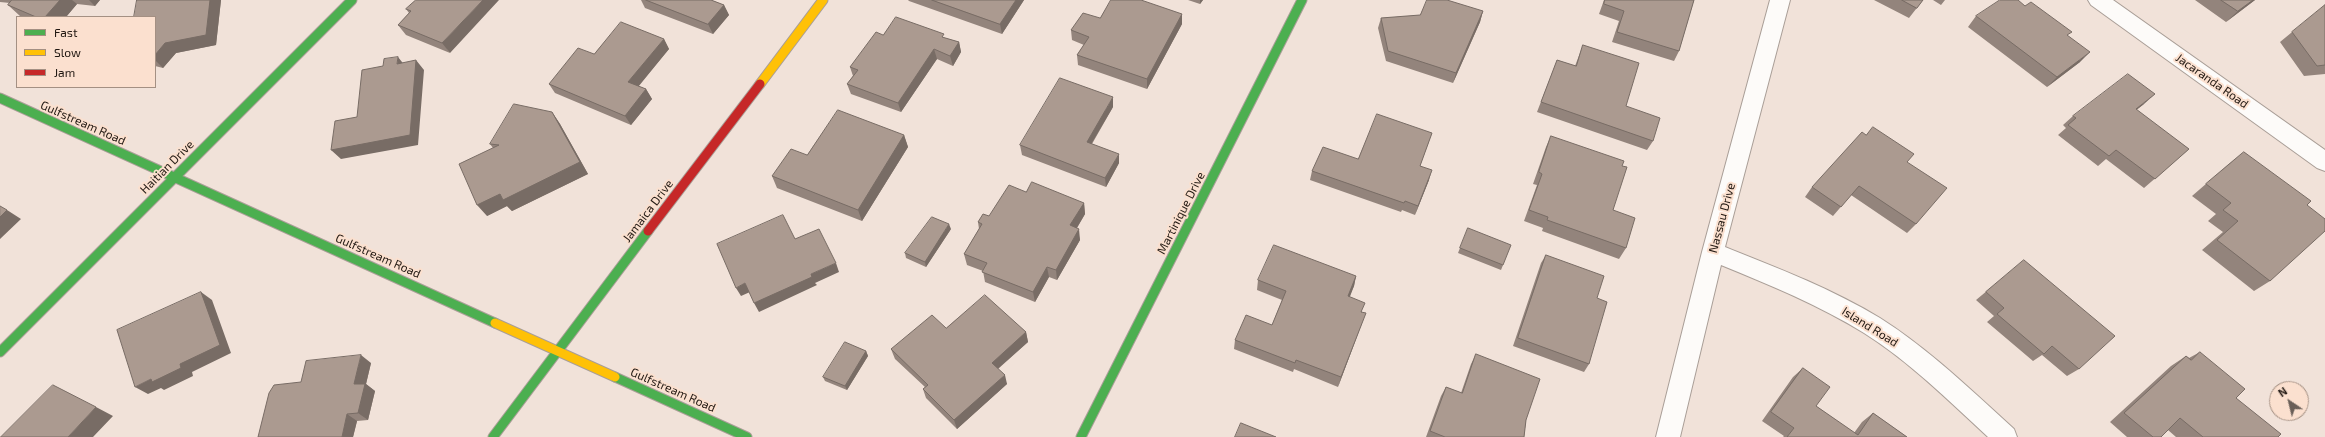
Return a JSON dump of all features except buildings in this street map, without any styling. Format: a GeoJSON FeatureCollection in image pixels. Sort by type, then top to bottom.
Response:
{"type":"FeatureCollection","features":[{"type":"Feature","properties":{"kind":"street","name":"Haitian Drive"},"geometry":{"type":"LineString","coordinates":[[0,352],[352,0]]}},
{"type":"Feature","properties":{"kind":"street","name":"Jamaica Drive"},"geometry":{"type":"LineString","coordinates":[[492,437],[822,0]]}},
{"type":"Feature","properties":{"kind":"street","name":"Martinique Drive"},"geometry":{"type":"LineString","coordinates":[[1081,437],[1302,0]]}},
{"type":"Feature","properties":{"kind":"street","name":"Nassau Drive"},"geometry":{"type":"LineString","coordinates":[[1668,437],[1713,252],[1780,0]]}},
{"type":"Feature","properties":{"kind":"street","name":"Jacaranda Road"},"geometry":{"type":"LineString","coordinates":[[2098,0],[2325,162]]}},
{"type":"Feature","properties":{"kind":"street","name":"Gulfstream Road"},"geometry":{"type":"LineString","coordinates":[[0,98],[747,437]]}},
{"type":"Feature","properties":{"kind":"street","name":"Island Road"},"geometry":{"type":"LineString","coordinates":[[1713,252],[1783,281],[1861,319],[1924,364],[2005,437]]}},
{"type":"Feature","properties":{"kind":"traffic: fast"},"geometry":{"type":"LineString","coordinates":[[0,352],[352,0]]}},
{"type":"Feature","properties":{"kind":"traffic: fast"},"geometry":{"type":"LineString","coordinates":[[1081,437],[1302,0]]}},
{"type":"Feature","properties":{"kind":"traffic: fast"},"geometry":{"type":"LineString","coordinates":[[0,98],[495,323]]}},
{"type":"Feature","properties":{"kind":"traffic: fast"},"geometry":{"type":"LineString","coordinates":[[493,437],[648,231]]}},
{"type":"Feature","properties":{"kind":"traffic: fast"},"geometry":{"type":"LineString","coordinates":[[615,377],[747,437]]}},
{"type":"Feature","properties":{"kind":"traffic: slow"},"geometry":{"type":"LineString","coordinates":[[760,84],[823,0]]}},
{"type":"Feature","properties":{"kind":"traffic: slow"},"geometry":{"type":"LineString","coordinates":[[495,323],[615,377]]}},
{"type":"Feature","properties":{"kind":"traffic: jam"},"geometry":{"type":"LineString","coordinates":[[648,231],[760,84]]}}]}
